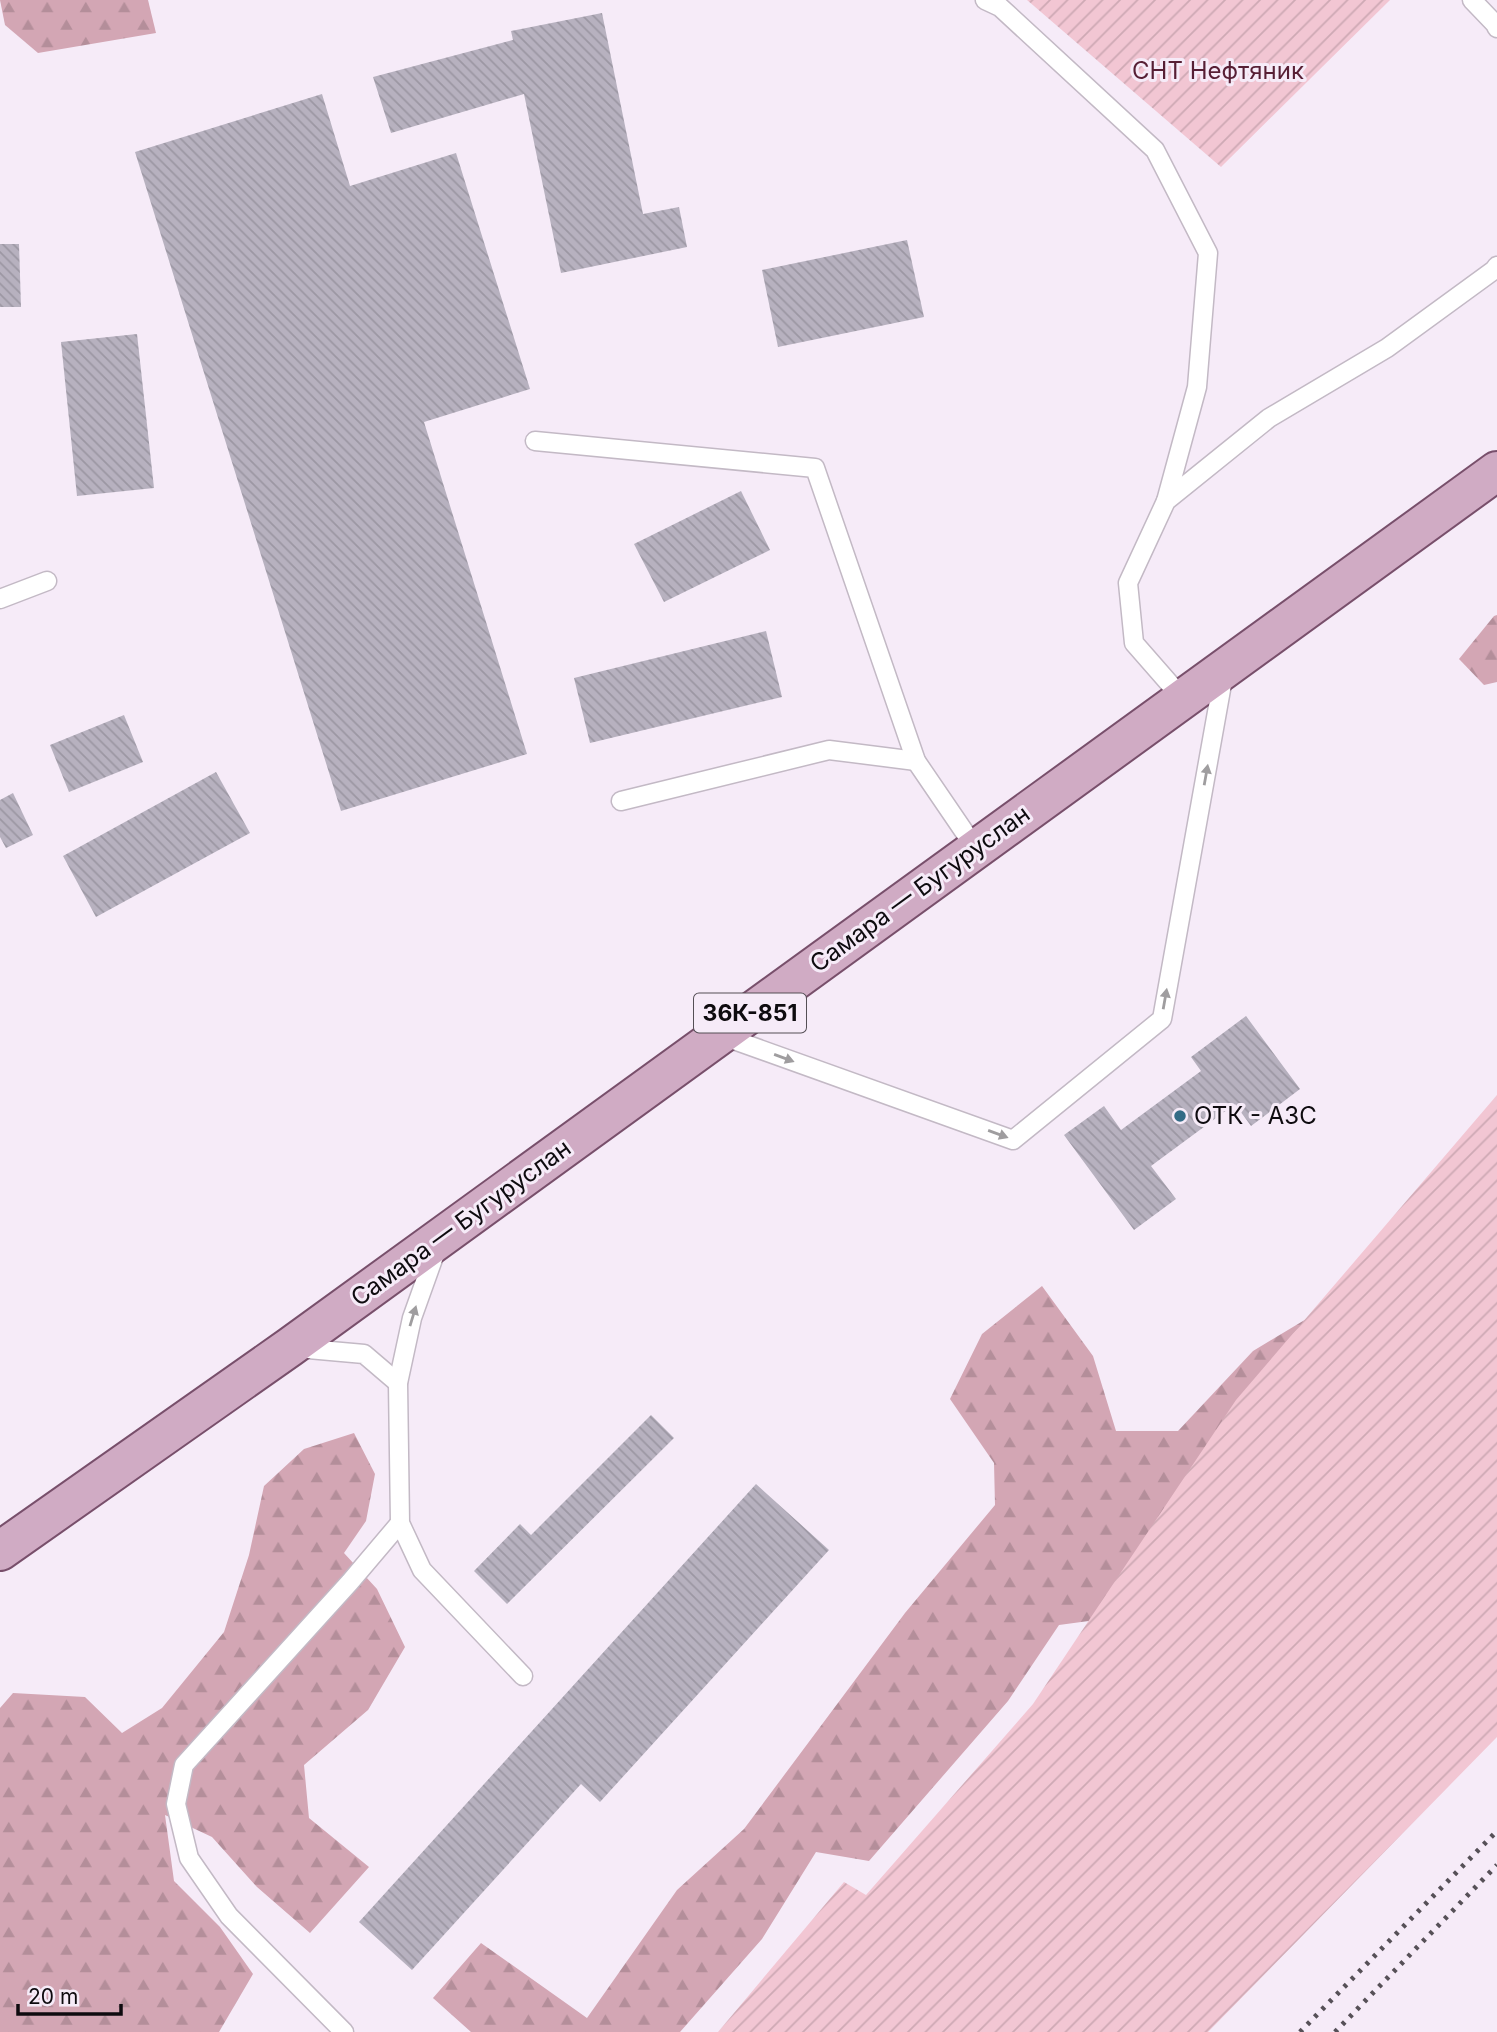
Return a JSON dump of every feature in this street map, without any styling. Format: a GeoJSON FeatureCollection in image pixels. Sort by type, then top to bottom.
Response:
{"type":"FeatureCollection","features":[{"type":"Feature","properties":{"kind":"main road","name":"Самара — Бугуруслан"},"geometry":{"type":"LineString","coordinates":[[0,1551],[290,1347],[1497,471]]}},
{"type":"Feature","properties":{"kind":"lane"},"geometry":{"type":"LineString","coordinates":[[985,0],[1000,7],[1156,149],[1208,253],[1197,387],[1166,501],[1128,583],[1133,642],[1182,699]]}},
{"type":"Feature","properties":{"kind":"lane"},"geometry":{"type":"LineString","coordinates":[[1472,0],[1497,28]]}},
{"type":"Feature","properties":{"kind":"lane"},"geometry":{"type":"LineString","coordinates":[[1166,501],[1269,418],[1387,348],[1497,266]]}},
{"type":"Feature","properties":{"kind":"lane"},"geometry":{"type":"LineString","coordinates":[[535,441],[815,468],[916,761],[976,849]]}},
{"type":"Feature","properties":{"kind":"lane"},"geometry":{"type":"LineString","coordinates":[[0,599],[47,581]]}},
{"type":"Feature","properties":{"kind":"lane"},"geometry":{"type":"LineString","coordinates":[[720,1035],[1013,1139],[1162,1018],[1225,668]]}},
{"type":"Feature","properties":{"kind":"lane"},"geometry":{"type":"LineString","coordinates":[[621,801],[829,750],[916,761]]}},
{"type":"Feature","properties":{"kind":"lane"},"geometry":{"type":"LineString","coordinates":[[441,1238],[412,1318],[398,1382],[400,1523],[422,1570],[523,1676]]}},
{"type":"Feature","properties":{"kind":"lane"},"geometry":{"type":"LineString","coordinates":[[290,1347],[363,1354],[398,1382]]}},
{"type":"Feature","properties":{"kind":"lane"},"geometry":{"type":"LineString","coordinates":[[344,2032],[229,1916],[189,1858],[176,1804],[184,1766],[400,1523]]}},
{"type":"Feature","properties":{"kind":"green space"},"geometry":{"type":"Polygon","coordinates":[[[0,0],[148,0],[156,33],[38,53],[5,25],[0,0]]]}},
{"type":"Feature","properties":{"kind":"green space","name":"СНТ Нефтяник"},"geometry":{"type":"Polygon","coordinates":[[[1027,0],[1390,0],[1221,167],[1027,0]]]}},
{"type":"Feature","properties":{"kind":"green space"},"geometry":{"type":"Polygon","coordinates":[[[1497,615],[1497,682],[1484,685],[1459,659],[1497,615]]]}},
{"type":"Feature","properties":{"kind":"green space"},"geometry":{"type":"Polygon","coordinates":[[[1497,1095],[1497,1737],[1208,2032],[718,2032],[844,1882],[866,1895],[1033,1704],[1236,1400],[1497,1095]]]}},
{"type":"Feature","properties":{"kind":"green space"},"geometry":{"type":"Polygon","coordinates":[[[1042,1286],[1093,1356],[1116,1431],[1178,1431],[1253,1351],[1353,1291],[1148,1613],[1059,1625],[1008,1701],[869,1861],[816,1852],[762,1939],[680,2032],[471,2032],[433,1998],[481,1943],[587,2018],[677,1890],[744,1829],[905,1613],[995,1505],[994,1463],[950,1399],[982,1334],[1042,1286]]]}},
{"type":"Feature","properties":{"kind":"green space"},"geometry":{"type":"Polygon","coordinates":[[[354,1433],[375,1474],[366,1521],[344,1553],[377,1589],[405,1647],[368,1710],[304,1765],[309,1818],[369,1867],[310,1933],[257,1887],[212,1837],[165,1815],[174,1881],[220,1927],[253,1974],[219,2032],[0,2032],[0,1708],[13,1693],[85,1697],[122,1733],[162,1708],[224,1632],[249,1555],[264,1486],[304,1449],[354,1433]]]}},
{"type":"Feature","properties":{"kind":"building"},"geometry":{"type":"Polygon","coordinates":[[[602,13],[643,214],[679,207],[687,247],[561,273],[524,94],[391,133],[373,77],[513,40],[511,31],[602,13]]]}},
{"type":"Feature","properties":{"kind":"building"},"geometry":{"type":"Polygon","coordinates":[[[322,94],[350,186],[456,153],[530,389],[424,422],[527,754],[341,811],[135,152],[322,94]]]}},
{"type":"Feature","properties":{"kind":"building"},"geometry":{"type":"Polygon","coordinates":[[[907,240],[924,317],[778,347],[762,270],[907,240]]]}},
{"type":"Feature","properties":{"kind":"building"},"geometry":{"type":"Polygon","coordinates":[[[0,244],[19,244],[21,307],[0,307],[0,244]]]}},
{"type":"Feature","properties":{"kind":"building"},"geometry":{"type":"Polygon","coordinates":[[[137,334],[154,488],[77,496],[61,342],[137,334]]]}},
{"type":"Feature","properties":{"kind":"building"},"geometry":{"type":"Polygon","coordinates":[[[741,491],[770,550],[664,602],[634,544],[741,491]]]}},
{"type":"Feature","properties":{"kind":"building"},"geometry":{"type":"Polygon","coordinates":[[[766,631],[782,697],[590,743],[574,678],[766,631]]]}},
{"type":"Feature","properties":{"kind":"building"},"geometry":{"type":"Polygon","coordinates":[[[124,715],[143,762],[69,792],[50,745],[124,715]]]}},
{"type":"Feature","properties":{"kind":"building"},"geometry":{"type":"Polygon","coordinates":[[[216,772],[250,833],[96,917],[63,856],[216,772]]]}},
{"type":"Feature","properties":{"kind":"building"},"geometry":{"type":"Polygon","coordinates":[[[13,793],[33,835],[6,848],[0,837],[0,800],[13,793]]]}},
{"type":"Feature","properties":{"kind":"building","name":"ОТК - АЗС"},"geometry":{"type":"Polygon","coordinates":[[[1246,1016],[1300,1089],[1251,1126],[1235,1104],[1151,1166],[1176,1199],[1134,1230],[1064,1135],[1104,1106],[1121,1130],[1201,1071],[1191,1057],[1246,1016]]]}},
{"type":"Feature","properties":{"kind":"building"},"geometry":{"type":"Polygon","coordinates":[[[651,1415],[674,1438],[507,1604],[474,1571],[520,1524],[531,1535],[651,1415]]]}},
{"type":"Feature","properties":{"kind":"building"},"geometry":{"type":"Polygon","coordinates":[[[756,1484],[829,1550],[600,1802],[581,1784],[412,1970],[359,1922],[756,1484]]]}},
{"type":"Feature","properties":{"kind":"railway"},"geometry":{"type":"LineString","coordinates":[[1300,2032],[1497,1831]]}},
{"type":"Feature","properties":{"kind":"railway"},"geometry":{"type":"LineString","coordinates":[[1335,2032],[1497,1865]]}},
{"type":"Feature","properties":{"kind":"place","name":"ОТК - АЗС"},"geometry":{"type":"Point","coordinates":[1180,1116]}}]}
